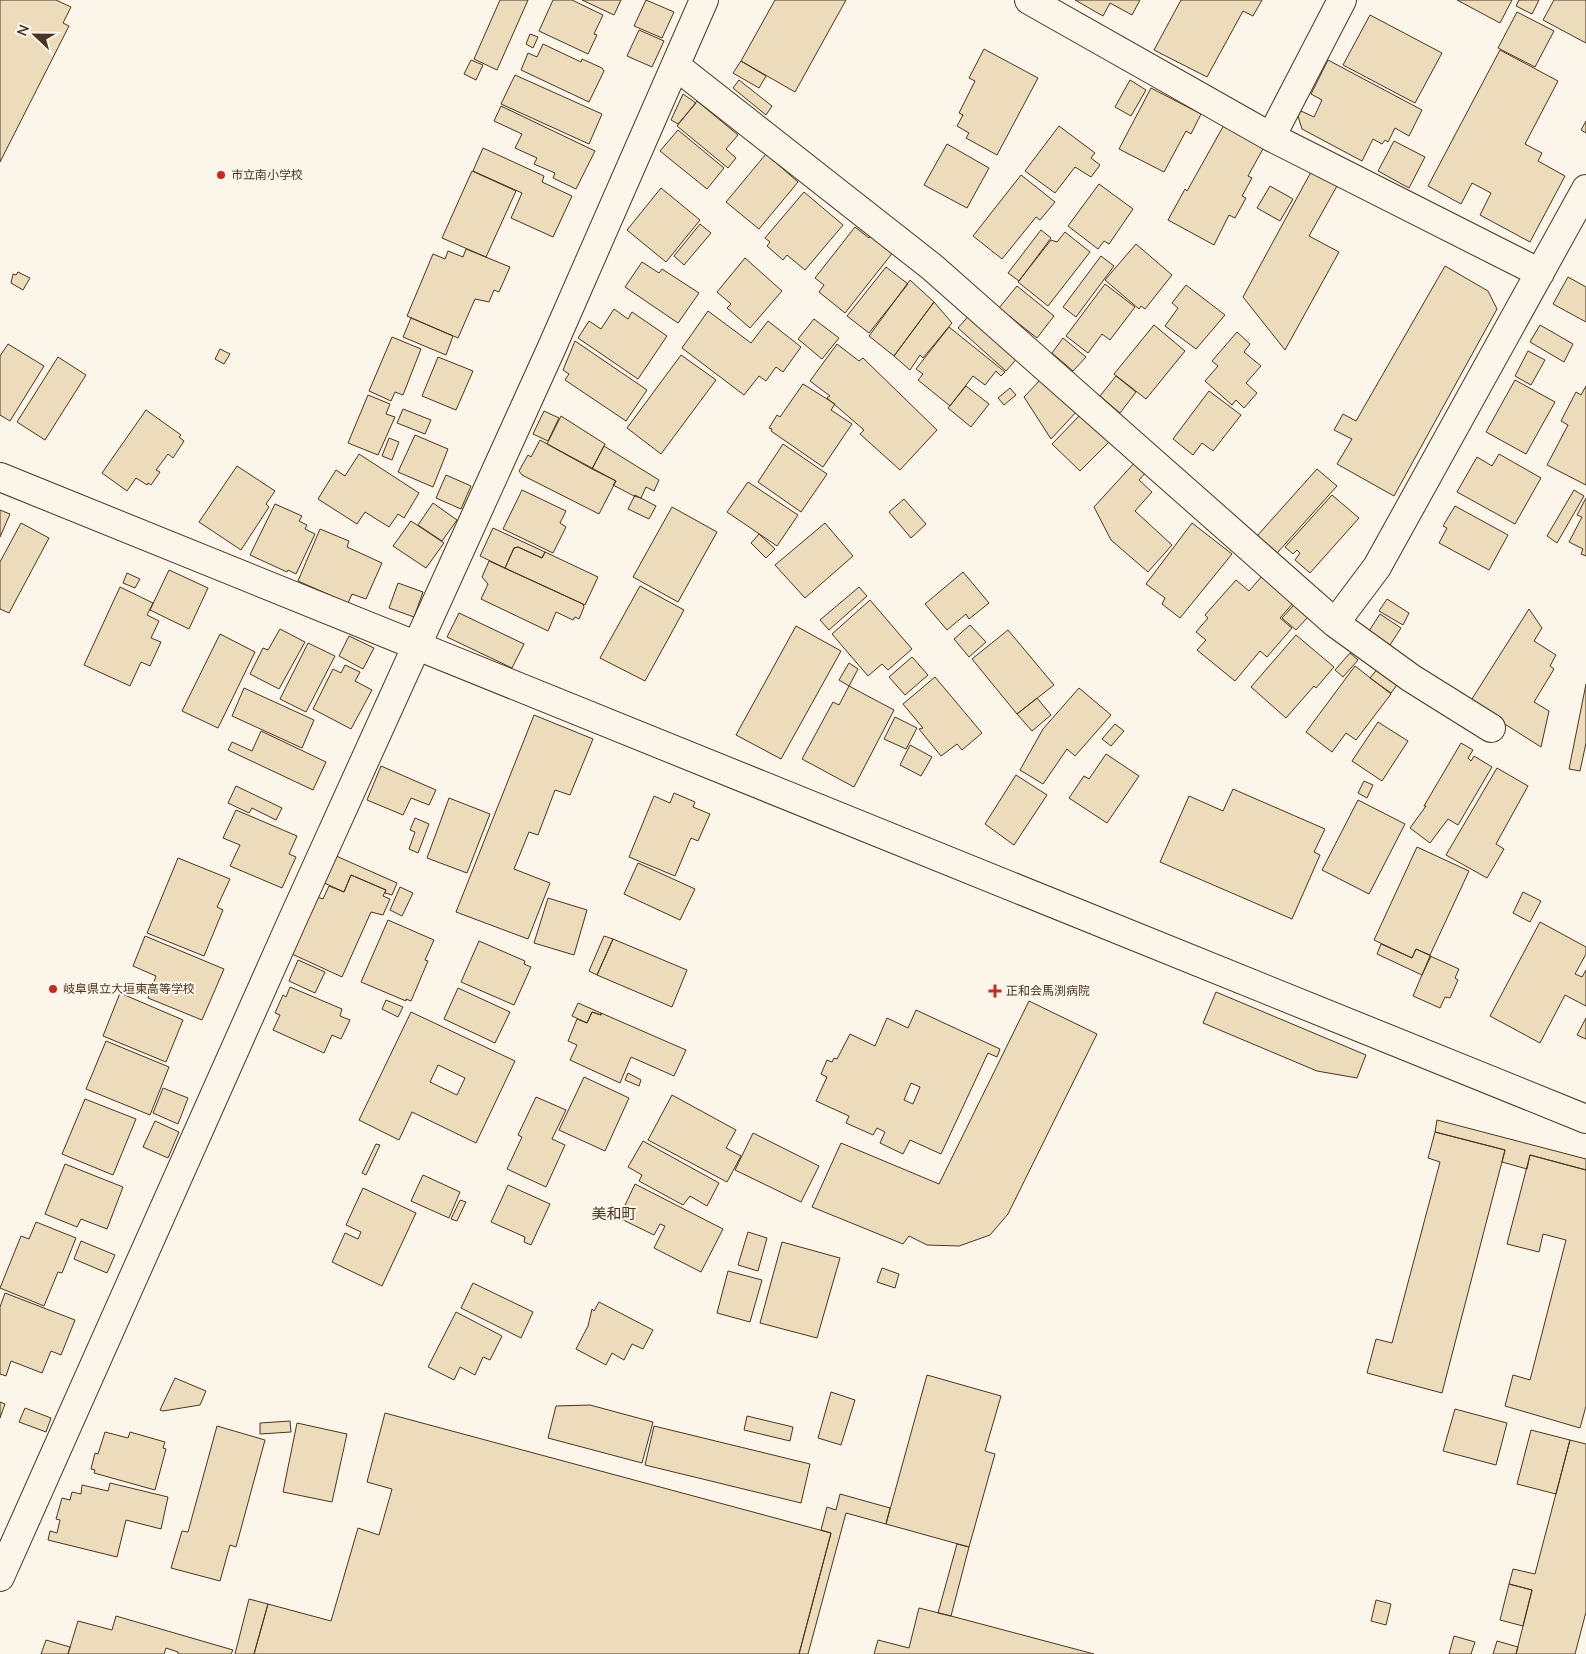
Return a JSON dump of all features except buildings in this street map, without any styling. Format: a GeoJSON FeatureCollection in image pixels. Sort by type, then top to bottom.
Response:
{"type":"FeatureCollection","features":[{"type":"Feature","properties":{"kind":"street"},"geometry":{"type":"LineString","coordinates":[[0,1577],[94,1362],[552,347],[704,0]]}},
{"type":"Feature","properties":{"kind":"street"},"geometry":{"type":"LineString","coordinates":[[1029,0],[1271,137],[1540,273]]}},
{"type":"Feature","properties":{"kind":"street"},"geometry":{"type":"LineString","coordinates":[[1271,137],[1342,0]]}},
{"type":"Feature","properties":{"kind":"street"},"geometry":{"type":"LineString","coordinates":[[676,66],[932,267],[1335,623],[1411,678],[1491,728]]}},
{"type":"Feature","properties":{"kind":"street"},"geometry":{"type":"LineString","coordinates":[[1335,623],[1377,567],[1586,189]]}},
{"type":"Feature","properties":{"kind":"street"},"geometry":{"type":"LineString","coordinates":[[0,477],[1586,1119]]}},
{"type":"Feature","properties":{"kind":"place","name":"市立南小学校"},"geometry":{"type":"Point","coordinates":[221,175]}},
{"type":"Feature","properties":{"kind":"place","name":"岐阜県立大垣東高等学校"},"geometry":{"type":"Point","coordinates":[53,989]}},
{"type":"Feature","properties":{"kind":"place","name":"正和会馬渕病院"},"geometry":{"type":"Point","coordinates":[995,991]}},
{"type":"Feature","properties":{"kind":"district","name":"美和町"},"geometry":{"type":"Point","coordinates":[614,1214]}}]}
